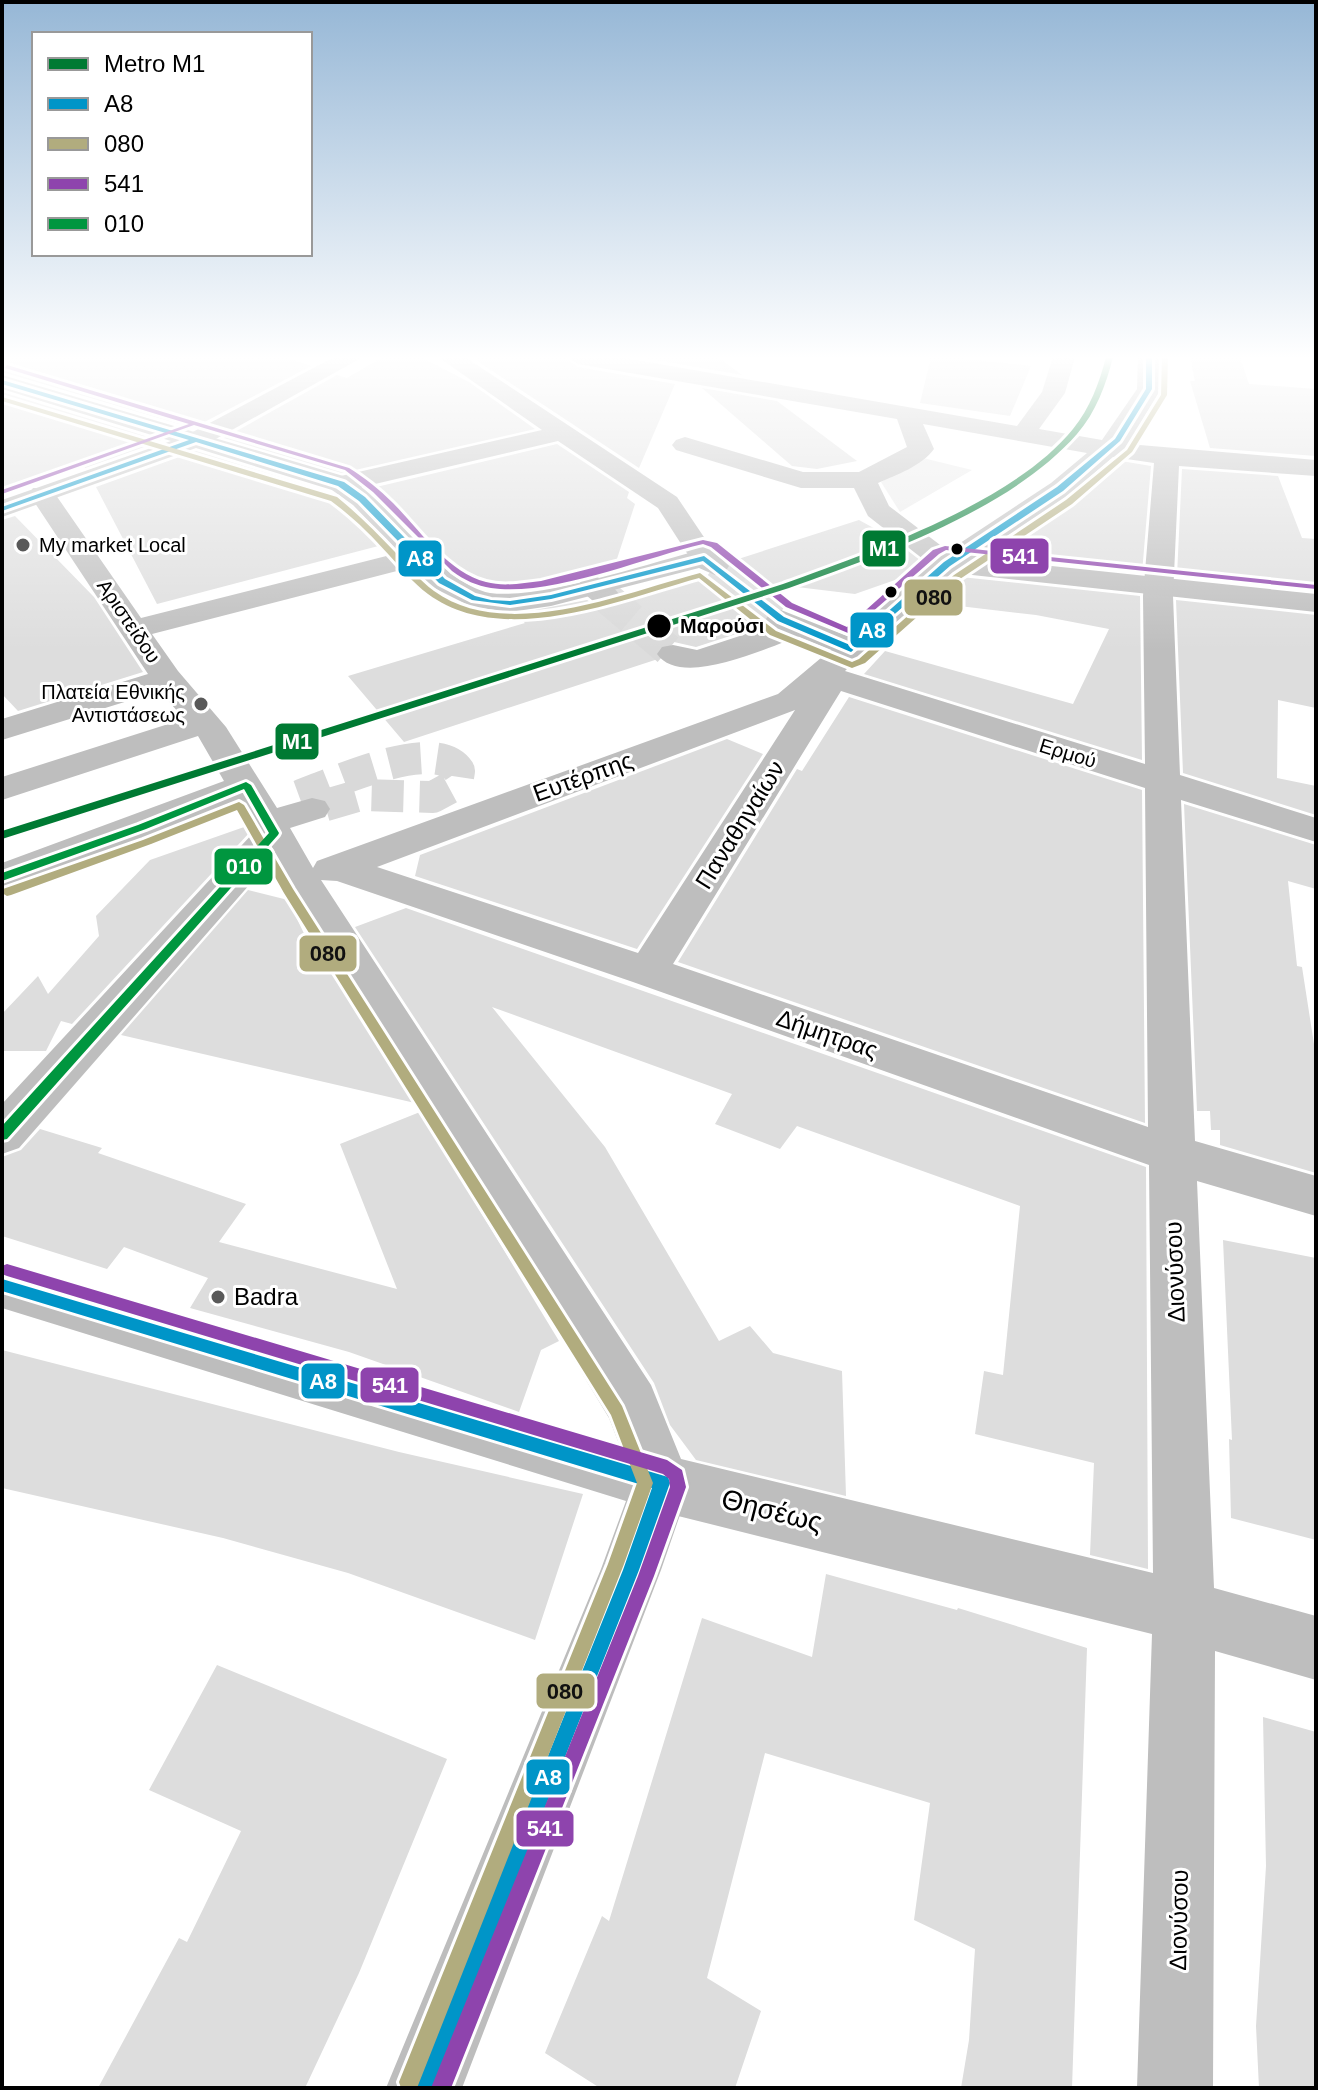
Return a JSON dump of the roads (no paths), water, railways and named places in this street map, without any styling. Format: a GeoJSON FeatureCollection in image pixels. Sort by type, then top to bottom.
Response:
{"type":"FeatureCollection","features":[{"type":"Feature","properties":{"kind":"main road"},"geometry":{"type":"LineString","coordinates":[[2,509],[155,455]]}},
{"type":"Feature","properties":{"kind":"main road"},"geometry":{"type":"LineString","coordinates":[[244,455],[341,484],[362,499],[442,581],[472,598],[510,603],[600,592],[709,562]]}},
{"type":"Feature","properties":{"kind":"main road"},"geometry":{"type":"LineString","coordinates":[[788,623],[835,667],[947,564],[1316,603]]}},
{"type":"Feature","properties":{"kind":"main road","name":"Θησέως"},"geometry":{"type":"LineString","coordinates":[[2,1285],[662,1483]]}},
{"type":"Feature","properties":{"kind":"main road"},"geometry":{"type":"LineString","coordinates":[[424,2088],[625,1584],[662,1483]]}},
{"type":"Feature","properties":{"kind":"street"},"geometry":{"type":"LineString","coordinates":[[341,484],[467,455]]}},
{"type":"Feature","properties":{"kind":"street"},"geometry":{"type":"LineString","coordinates":[[596,455],[668,503],[709,562]]}},
{"type":"Feature","properties":{"kind":"street"},"geometry":{"type":"LineString","coordinates":[[668,503],[682,455]]}},
{"type":"Feature","properties":{"kind":"street"},"geometry":{"type":"LineString","coordinates":[[717,455],[801,480],[863,480],[912,455]]}},
{"type":"Feature","properties":{"kind":"street"},"geometry":{"type":"LineString","coordinates":[[863,480],[878,510],[947,564],[1060,489],[1102,455]]}},
{"type":"Feature","properties":{"kind":"street"},"geometry":{"type":"LineString","coordinates":[[1149,455],[1316,468]]}},
{"type":"Feature","properties":{"kind":"street","name":"Διονύσου"},"geometry":{"type":"LineString","coordinates":[[1167,457],[1158,586],[1184,1611],[1175,2088]]}},
{"type":"Feature","properties":{"kind":"street","name":"Αριστείδου"},"geometry":{"type":"LineString","coordinates":[[42,494],[167,678],[205,723],[262,813],[320,874],[631,1404],[662,1483]]}},
{"type":"Feature","properties":{"kind":"street"},"geometry":{"type":"LineString","coordinates":[[134,629],[418,557]]}},
{"type":"Feature","properties":{"kind":"street"},"geometry":{"type":"LineString","coordinates":[[673,654],[685,660],[701,659],[788,623]]}},
{"type":"Feature","properties":{"kind":"street","name":"Ερμού"},"geometry":{"type":"LineString","coordinates":[[835,667],[1163,783],[1316,830]]}},
{"type":"Feature","properties":{"kind":"street","name":"Ευτέρπης"},"geometry":{"type":"LineString","coordinates":[[320,874],[790,701],[835,667]]}},
{"type":"Feature","properties":{"kind":"street","name":"Παναθηναίων"},"geometry":{"type":"LineString","coordinates":[[648,971],[835,667]]}},
{"type":"Feature","properties":{"kind":"street"},"geometry":{"type":"LineString","coordinates":[[2,730],[167,678]]}},
{"type":"Feature","properties":{"kind":"street"},"geometry":{"type":"LineString","coordinates":[[2,789],[205,723]]}},
{"type":"Feature","properties":{"kind":"street"},"geometry":{"type":"LineString","coordinates":[[2,877],[142,827],[262,813],[305,802]]}},
{"type":"Feature","properties":{"kind":"street"},"geometry":{"type":"LineString","coordinates":[[2,1135],[262,813]]}},
{"type":"Feature","properties":{"kind":"street","name":"Δήμητρας"},"geometry":{"type":"LineString","coordinates":[[320,874],[648,971],[1172,1154],[1316,1196]]}},
{"type":"Feature","properties":{"kind":"street","name":"Θησέως"},"geometry":{"type":"LineString","coordinates":[[662,1483],[1184,1611],[1316,1648]]}},
{"type":"Feature","properties":{"kind":"tunnel"},"geometry":{"type":"LineString","coordinates":[[715,566],[781,619]]}},
{"type":"Feature","properties":{"kind":"tunnel"},"geometry":{"type":"LineString","coordinates":[[607,598],[673,654]]}},
{"type":"Feature","properties":{"kind":"tunnel"},"geometry":{"type":"LineString","coordinates":[[299,796],[358,773],[407,760],[429,758],[447,761],[459,771],[457,784],[433,797],[361,795],[312,809]]}},
{"type":"Feature","properties":{"kind":"metro line","name":"Μ1"},"geometry":{"type":"LineString","coordinates":[[2,835],[786,586],[912,537],[959,514],[1004,489],[1051,455]]}},
{"type":"Feature","properties":{"kind":"place","name":"My market Local"},"geometry":{"type":"Point","coordinates":[23,545]}},
{"type":"Feature","properties":{"kind":"place","name":"Μαρούσι"},"geometry":{"type":"Point","coordinates":[659,626]}},
{"type":"Feature","properties":{"kind":"place","name":"Πλατεία Εθνικής Αντιστάσεως"},"geometry":{"type":"Point","coordinates":[201,704]}},
{"type":"Feature","properties":{"kind":"place","name":"Badra"},"geometry":{"type":"Point","coordinates":[218,1297]}}]}
